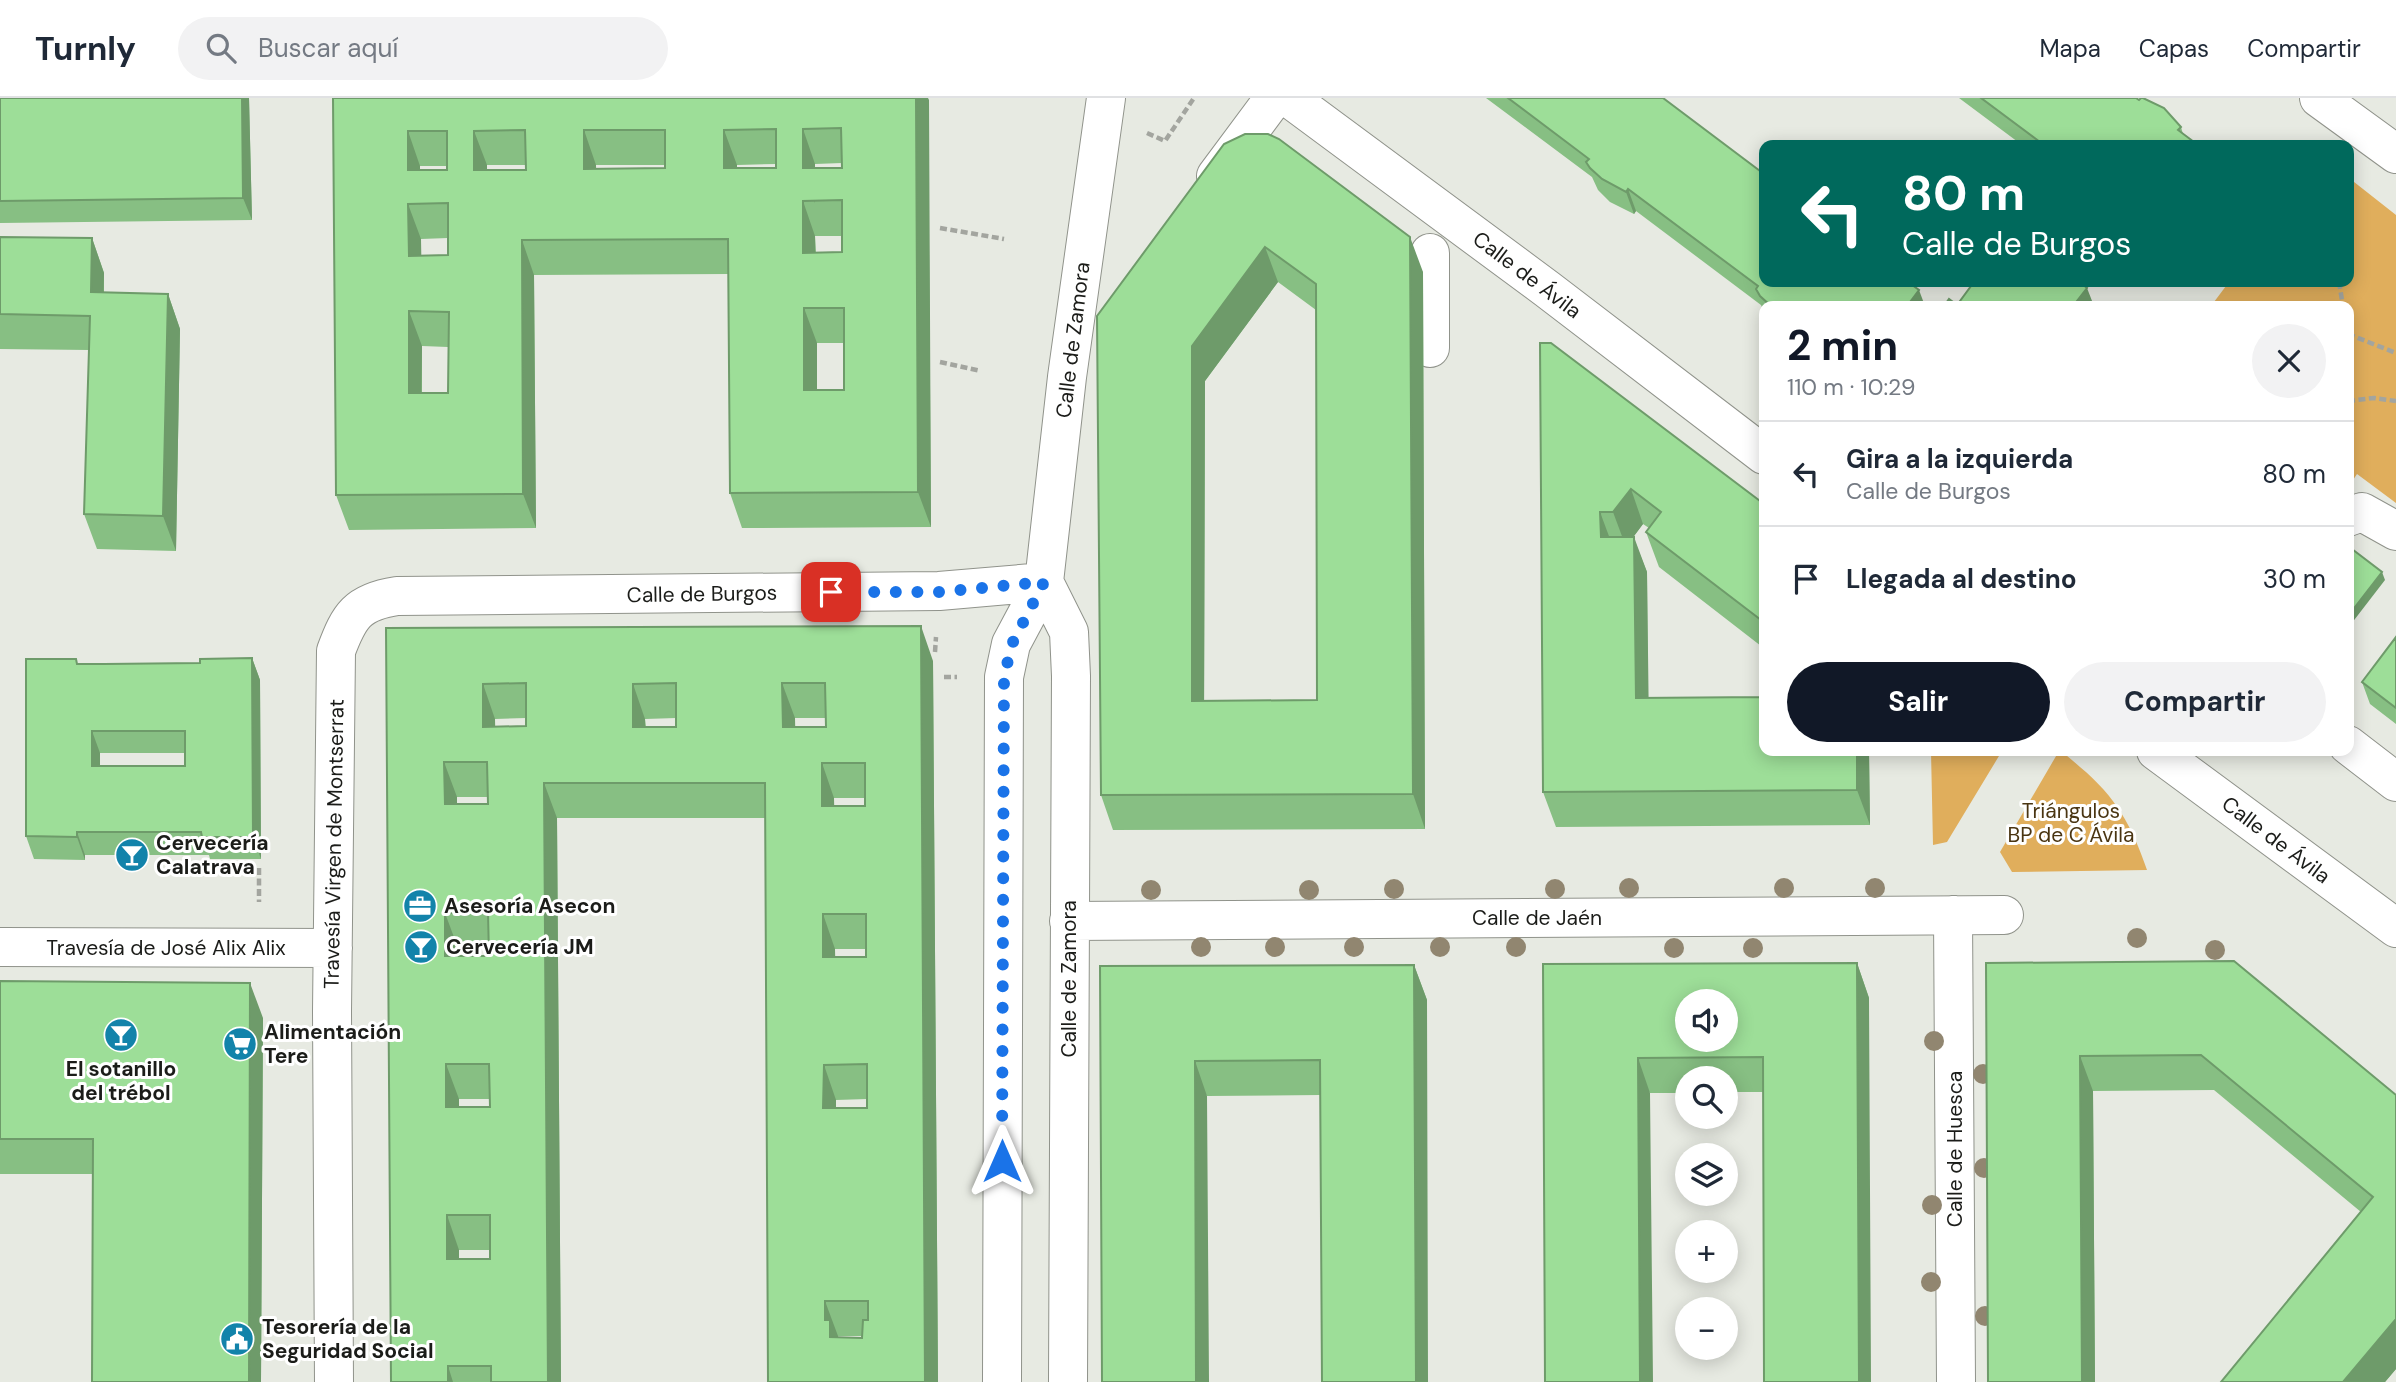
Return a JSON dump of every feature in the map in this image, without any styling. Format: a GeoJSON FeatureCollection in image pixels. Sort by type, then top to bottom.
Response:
{"type":"FeatureCollection","features":[{"type":"Feature","properties":{"kind":"street","name":"Calle de Zamora"},"geometry":{"type":"LineString","coordinates":[[1002,1382],[1004,677],[1012,644],[1044,582],[1067,377],[1106,98]]}},
{"type":"Feature","properties":{"kind":"street"},"geometry":{"type":"LineString","coordinates":[[1200,199],[1274,98]]}},
{"type":"Feature","properties":{"kind":"street","name":"Calle de Ávila"},"geometry":{"type":"LineString","coordinates":[[1289,98],[1547,289],[1759,451]]}},
{"type":"Feature","properties":{"kind":"street"},"geometry":{"type":"LineString","coordinates":[[2319,98],[2396,154]]}},
{"type":"Feature","properties":{"kind":"street"},"geometry":{"type":"LineString","coordinates":[[1430,253],[1430,348]]}},
{"type":"Feature","properties":{"kind":"street"},"geometry":{"type":"LineString","coordinates":[[1067,377],[1109,321]]}},
{"type":"Feature","properties":{"kind":"street"},"geometry":{"type":"LineString","coordinates":[[2354,515],[2362,512],[2396,531]]}},
{"type":"Feature","properties":{"kind":"street","name":"Calle de Zamora"},"geometry":{"type":"LineString","coordinates":[[1044,582],[1069,632],[1071,676],[1068,1382]]}},
{"type":"Feature","properties":{"kind":"street","name":"Calle de Burgos"},"geometry":{"type":"LineString","coordinates":[[361,608],[376,599],[397,596],[939,592],[1044,582]]}},
{"type":"Feature","properties":{"kind":"street","name":"Travesía Virgen de Montserrat"},"geometry":{"type":"LineString","coordinates":[[334,1382],[333,948],[336,651],[347,623],[361,608]]}},
{"type":"Feature","properties":{"kind":"street"},"geometry":{"type":"LineString","coordinates":[[2354,750],[2396,782]]}},
{"type":"Feature","properties":{"kind":"street","name":"Calle de Ávila"},"geometry":{"type":"LineString","coordinates":[[2163,756],[2396,928]]}},
{"type":"Feature","properties":{"kind":"street","name":"Calle de Huesca"},"geometry":{"type":"LineString","coordinates":[[1953,915],[1956,1382]]}},
{"type":"Feature","properties":{"kind":"street","name":"Calle de Jaén"},"geometry":{"type":"LineString","coordinates":[[1069,920],[2004,915]]}},
{"type":"Feature","properties":{"kind":"street","name":"Travesía de José Alix Alix"},"geometry":{"type":"LineString","coordinates":[[0,947],[333,948]]}},
{"type":"Feature","properties":{"kind":"path"},"geometry":{"type":"LineString","coordinates":[[940,229],[1003,239]]}},
{"type":"Feature","properties":{"kind":"path"},"geometry":{"type":"LineString","coordinates":[[2354,336],[2396,353]]}},
{"type":"Feature","properties":{"kind":"path"},"geometry":{"type":"LineString","coordinates":[[940,362],[981,371]]}},
{"type":"Feature","properties":{"kind":"path"},"geometry":{"type":"LineString","coordinates":[[2354,400],[2374,398],[2396,401]]}},
{"type":"Feature","properties":{"kind":"path"},"geometry":{"type":"LineString","coordinates":[[259,868],[259,915]]}},
{"type":"Feature","properties":{"kind":"green space"},"geometry":{"type":"Polygon","coordinates":[[[2354,182],[2396,215],[2396,503],[2357,474],[2354,478],[2354,301],[2215,301],[2225,287],[2354,287],[2354,182]]]}},
{"type":"Feature","properties":{"kind":"green space","name":"Triángulos BP de C Ávila"},"geometry":{"type":"Polygon","coordinates":[[[1931,756],[1999,756],[1947,842],[1933,845],[1931,756]]]}},
{"type":"Feature","properties":{"kind":"green space","name":"Triángulos BP de C Ávila"},"geometry":{"type":"Polygon","coordinates":[[[2056,756],[2067,756],[2093,778],[2113,801],[2129,826],[2147,870],[2012,872],[2000,852],[2056,756]]]}},
{"type":"Feature","properties":{"kind":"building"},"geometry":{"type":"Polygon","coordinates":[[[0,98],[242,98],[243,198],[0,201],[0,98]]]}},
{"type":"Feature","properties":{"kind":"building"},"geometry":{"type":"Polygon","coordinates":[[[333,98],[916,98],[918,492],[730,493],[728,239],[522,240],[523,494],[336,495],[333,98]],[[841,128],[803,129],[803,168],[842,168],[841,128]],[[776,129],[724,130],[724,168],[776,168],[776,129]],[[525,130],[474,131],[474,170],[526,170],[525,130]],[[584,130],[584,169],[665,168],[665,130],[584,130]],[[408,131],[408,170],[447,170],[447,131],[408,131]],[[842,200],[803,201],[803,253],[842,252],[842,200]],[[448,203],[408,204],[409,256],[448,255],[448,203]],[[804,308],[804,390],[844,390],[844,308],[804,308]],[[409,311],[409,393],[448,393],[449,312],[409,311]]]}},
{"type":"Feature","properties":{"kind":"building"},"geometry":{"type":"Polygon","coordinates":[[[1508,98],[1663,98],[1759,170],[1759,287],[1915,287],[1919,290],[1911,301],[1766,301],[1756,289],[1758,286],[1628,189],[1626,192],[1602,179],[1586,162],[1589,159],[1508,98]]]}},
{"type":"Feature","properties":{"kind":"building"},"geometry":{"type":"Polygon","coordinates":[[[1981,98],[2143,98],[2164,108],[2181,127],[2178,130],[2191,140],[2037,140],[1981,98]]]}},
{"type":"Feature","properties":{"kind":"building"},"geometry":{"type":"Polygon","coordinates":[[[1245,134],[1268,134],[1279,139],[1410,237],[1413,794],[1101,795],[1097,316],[1224,144],[1245,134]],[[1265,247],[1192,346],[1192,701],[1317,700],[1316,284],[1265,247]]]}},
{"type":"Feature","properties":{"kind":"building"},"geometry":{"type":"Polygon","coordinates":[[[0,237],[92,238],[91,292],[168,294],[163,516],[84,514],[90,316],[0,314],[0,237]]]}},
{"type":"Feature","properties":{"kind":"building"},"geometry":{"type":"Polygon","coordinates":[[[1970,287],[2087,288],[2077,301],[1960,301],[1970,287]]]}},
{"type":"Feature","properties":{"kind":"building"},"geometry":{"type":"Polygon","coordinates":[[[1540,343],[1551,343],[1759,500],[1759,618],[1646,532],[1661,512],[1631,489],[1613,512],[1600,512],[1601,537],[1634,537],[1636,698],[1759,697],[1759,756],[1857,756],[1857,790],[1543,792],[1540,343]]]}},
{"type":"Feature","properties":{"kind":"building"},"geometry":{"type":"Polygon","coordinates":[[[2354,551],[2382,572],[2354,608],[2354,551]]]}},
{"type":"Feature","properties":{"kind":"building"},"geometry":{"type":"Polygon","coordinates":[[[921,626],[925,1382],[768,1382],[765,783],[544,783],[548,1382],[491,1382],[491,1366],[448,1366],[448,1382],[391,1382],[386,628],[921,626]],[[526,683],[483,684],[483,727],[526,726],[526,683]],[[676,683],[633,684],[633,727],[676,727],[676,683]],[[782,683],[783,727],[826,727],[825,683],[782,683]],[[444,762],[445,804],[488,804],[487,762],[444,762]],[[822,763],[822,806],[865,806],[865,763],[822,763]],[[445,913],[445,956],[489,956],[488,913],[445,913]],[[823,914],[823,957],[866,957],[866,914],[823,914]],[[446,1064],[446,1107],[490,1107],[489,1064],[446,1064]],[[867,1064],[824,1065],[823,1108],[867,1108],[867,1064]],[[447,1215],[447,1259],[490,1259],[490,1215],[447,1215]],[[825,1301],[825,1320],[830,1320],[830,1337],[862,1338],[863,1320],[868,1320],[868,1301],[825,1301]]]}},
{"type":"Feature","properties":{"kind":"building"},"geometry":{"type":"Polygon","coordinates":[[[2396,637],[2396,708],[2362,682],[2396,637]]]}},
{"type":"Feature","properties":{"kind":"building"},"geometry":{"type":"Polygon","coordinates":[[[252,658],[253,837],[202,837],[201,832],[77,832],[77,837],[26,836],[26,659],[76,659],[77,664],[104,664],[200,663],[200,659],[252,658]],[[92,731],[92,766],[185,766],[185,731],[92,731]]]}},
{"type":"Feature","properties":{"kind":"building"},"geometry":{"type":"Polygon","coordinates":[[[2234,961],[2396,1095],[2396,1319],[2343,1382],[2221,1382],[2373,1197],[2201,1055],[2080,1056],[2082,1382],[1988,1382],[1986,963],[2234,961]]]}},
{"type":"Feature","properties":{"kind":"building"},"geometry":{"type":"Polygon","coordinates":[[[1857,963],[1859,1382],[1764,1382],[1763,1057],[1638,1058],[1640,1382],[1545,1382],[1543,964],[1857,963]]]}},
{"type":"Feature","properties":{"kind":"building"},"geometry":{"type":"Polygon","coordinates":[[[1414,965],[1416,1382],[1322,1382],[1320,1060],[1195,1061],[1196,1382],[1102,1382],[1100,966],[1414,965]]]}},
{"type":"Feature","properties":{"kind":"building"},"geometry":{"type":"Polygon","coordinates":[[[0,981],[250,983],[249,1382],[92,1382],[93,1139],[0,1139],[0,981]]]}},
{"type":"Feature","properties":{"kind":"place","name":"Cervecería Calatrava"},"geometry":{"type":"Point","coordinates":[132,855]}},
{"type":"Feature","properties":{"kind":"place","name":"Asesoría Asecon"},"geometry":{"type":"Point","coordinates":[420,906]}},
{"type":"Feature","properties":{"kind":"place","name":"Cervecería JM"},"geometry":{"type":"Point","coordinates":[421,947]}},
{"type":"Feature","properties":{"kind":"place","name":"El sotanillo del trébol"},"geometry":{"type":"Point","coordinates":[121,1035]}},
{"type":"Feature","properties":{"kind":"place","name":"Alimentación Tere"},"geometry":{"type":"Point","coordinates":[240,1044]}},
{"type":"Feature","properties":{"kind":"place","name":"Tesorería de la Seguridad Social"},"geometry":{"type":"Point","coordinates":[237,1339]}},
{"type":"Feature","properties":{"kind":"route"},"geometry":{"type":"LineString","coordinates":[[831,592],[939,592],[1044,582],[1012,644],[1004,677],[1002,1161]]}}]}
